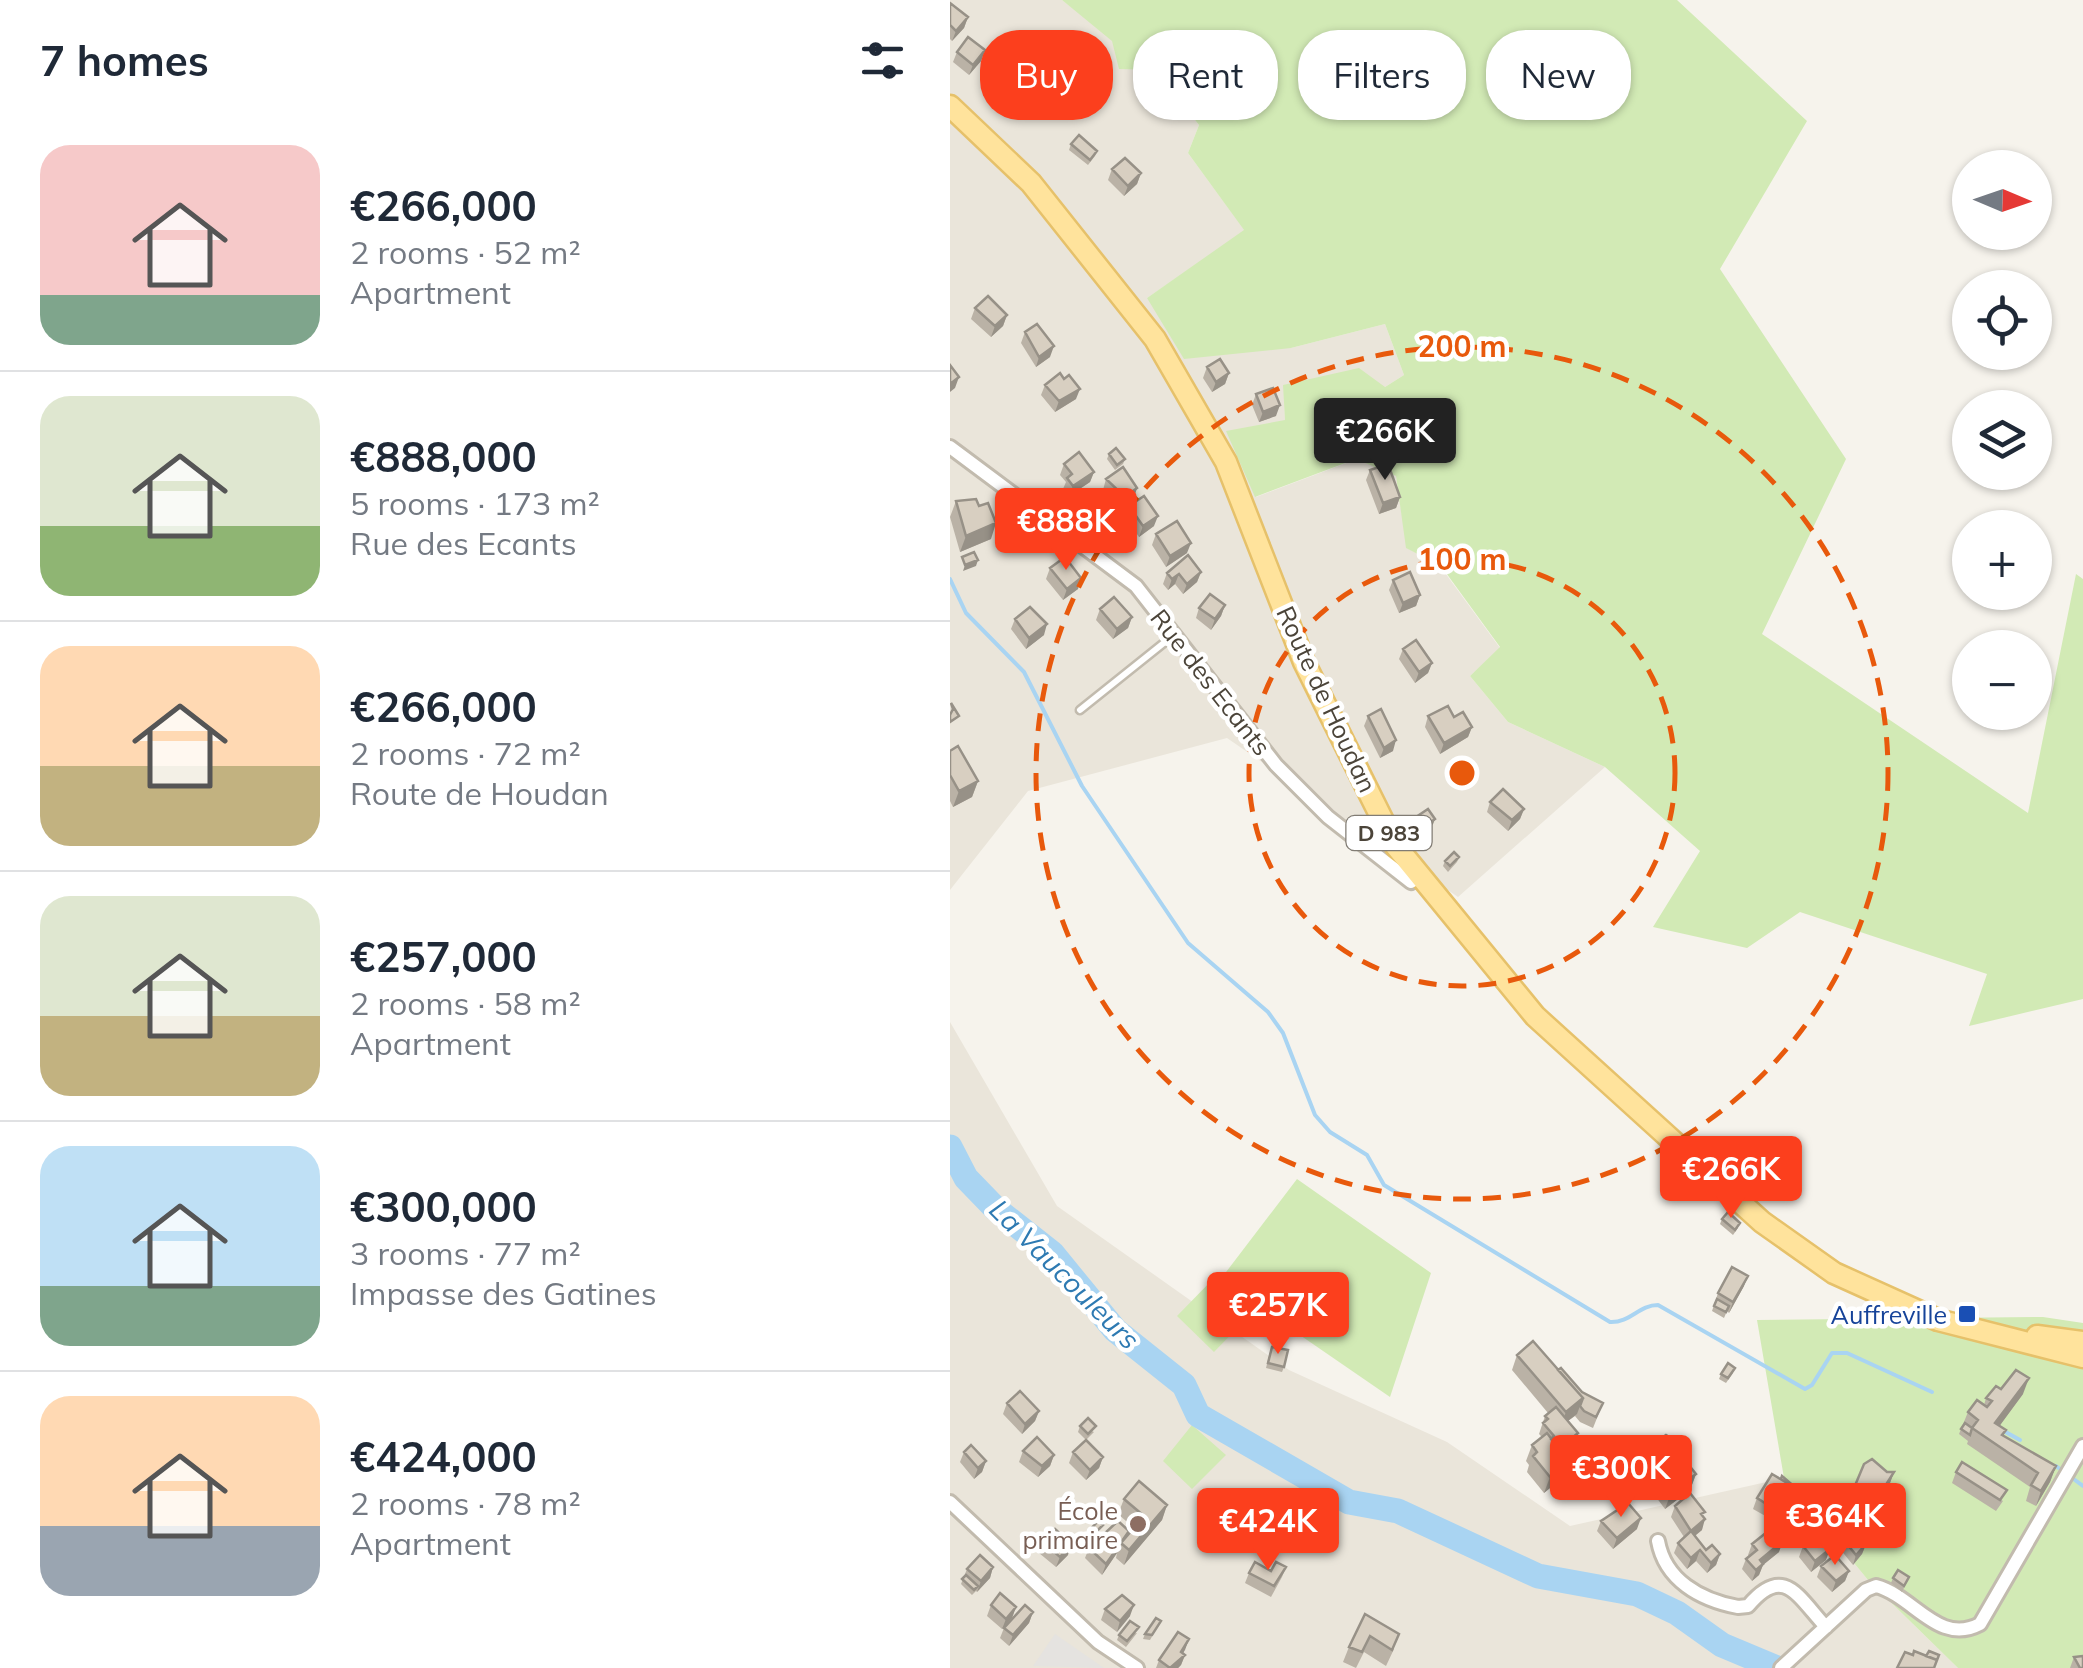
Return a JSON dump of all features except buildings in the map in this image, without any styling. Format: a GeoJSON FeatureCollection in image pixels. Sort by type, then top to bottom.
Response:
{"type":"FeatureCollection","features":[{"type":"Feature","properties":{"kind":"main road","name":"Route de Houdan"},"geometry":{"type":"LineString","coordinates":[[950,106],[1047,200],[1118,288],[1181,380],[1237,485],[1304,662],[1396,845],[1535,1016],[1776,1234],[1870,1292],[1920,1314],[2083,1357]]}},
{"type":"Feature","properties":{"kind":"main road","name":"Route de Houdan"},"geometry":{"type":"LineString","coordinates":[[1995,1336],[2083,1342]]}},
{"type":"Feature","properties":{"kind":"street","name":"Rue des Ecants"},"geometry":{"type":"LineString","coordinates":[[950,447],[1099,554],[1136,586],[1276,765],[1328,817],[1392,870],[1411,882],[1419,877]]}},
{"type":"Feature","properties":{"kind":"street"},"geometry":{"type":"LineString","coordinates":[[1783,1664],[1876,1586],[1948,1630],[1965,1632],[1980,1624],[2083,1446]]}},
{"type":"Feature","properties":{"kind":"street"},"geometry":{"type":"LineString","coordinates":[[950,1502],[1098,1642],[1137,1668]]}},
{"type":"Feature","properties":{"kind":"street"},"geometry":{"type":"LineString","coordinates":[[1658,1541],[1662,1560],[1680,1584],[1738,1608],[1748,1606],[1762,1589],[1778,1584],[1790,1587],[1826,1627]]}},
{"type":"Feature","properties":{"kind":"lane"},"geometry":{"type":"LineString","coordinates":[[1080,710],[1176,633]]}},
{"type":"Feature","properties":{"kind":"shaded area"},"geometry":{"type":"Polygon","coordinates":[[[950,0],[1062,0],[1101,30],[980,30],[980,120],[1113,120],[1113,39],[1133,54],[1133,120],[1195,120],[1199,125],[1188,153],[1245,231],[1147,298],[1291,348],[1385,324],[1404,375],[1385,387],[1284,385],[1285,420],[1256,497],[1357,459],[1396,476],[1407,548],[1440,566],[1500,648],[1470,676],[1508,722],[1605,767],[1458,897],[1227,738],[1028,791],[950,890],[950,0]]]}},
{"type":"Feature","properties":{"kind":"shaded area"},"geometry":{"type":"Polygon","coordinates":[[[950,1022],[1057,1206],[1289,1370],[1447,1442],[1570,1526],[1784,1478],[1868,1580],[1958,1668],[950,1668],[950,1022]]]}},
{"type":"Feature","properties":{"kind":"shaded area"},"geometry":{"type":"Polygon","coordinates":[[[1055,1634],[1104,1668],[1033,1666],[1055,1634]]]}},
{"type":"Feature","properties":{"kind":"green space"},"geometry":{"type":"Polygon","coordinates":[[[1062,0],[1677,0],[1807,121],[1720,269],[1846,459],[1762,634],[2028,813],[2045,730],[2052,730],[2052,694],[2076,574],[2083,579],[2083,999],[1969,1026],[1987,974],[1800,912],[1747,948],[1653,927],[1700,851],[1605,767],[1508,722],[1470,676],[1500,647],[1441,566],[1406,548],[1396,476],[1356,459],[1255,497],[1226,431],[1285,420],[1283,385],[1359,368],[1385,387],[1404,375],[1385,324],[1291,348],[1184,359],[1147,298],[1244,230],[1188,153],[1199,125],[1195,120],[1278,120],[1278,30],[1133,30],[1133,69],[1119,69],[1113,30],[1099,30],[1062,0]]]}},
{"type":"Feature","properties":{"kind":"green space"},"geometry":{"type":"Polygon","coordinates":[[[1297,1179],[1431,1273],[1390,1397],[1220,1280],[1297,1179]]]}},
{"type":"Feature","properties":{"kind":"green space"},"geometry":{"type":"Polygon","coordinates":[[[1214,1278],[1251,1314],[1214,1352],[1177,1316],[1214,1278]]]}},
{"type":"Feature","properties":{"kind":"green space"},"geometry":{"type":"Polygon","coordinates":[[[2043,1317],[2083,1323],[2083,1668],[1958,1668],[1868,1580],[1784,1478],[1757,1320],[2043,1317]]]}},
{"type":"Feature","properties":{"kind":"green space"},"geometry":{"type":"Polygon","coordinates":[[[1192,1425],[1226,1455],[1192,1489],[1163,1461],[1192,1425]]]}},
{"type":"Feature","properties":{"kind":"waterway"},"geometry":{"type":"LineString","coordinates":[[950,579],[966,613],[1024,672],[1082,786],[1188,943],[1268,1012],[1283,1033],[1315,1115],[1330,1132],[1367,1155],[1384,1185],[1610,1322],[1658,1305],[1805,1389],[1812,1385],[1832,1353],[1847,1353],[1932,1392]]}},
{"type":"Feature","properties":{"kind":"waterway","name":"La Vaucouleurs"},"geometry":{"type":"LineString","coordinates":[[950,1147],[966,1178],[996,1209],[1052,1253],[1115,1330],[1184,1385],[1198,1415],[1349,1502],[1398,1511],[1538,1576],[1637,1594],[1677,1613],[1722,1645],[1777,1668]]}},
{"type":"Feature","properties":{"kind":"waterway"},"geometry":{"type":"LineString","coordinates":[[2002,1430],[2020,1440]]}},
{"type":"Feature","properties":{"kind":"waterway"},"geometry":{"type":"LineString","coordinates":[[2056,1466],[2083,1486]]}},
{"type":"Feature","properties":{"kind":"place","name":"Auffreville"},"geometry":{"type":"Point","coordinates":[1967,1314]}},
{"type":"Feature","properties":{"kind":"place","name":"École primaire"},"geometry":{"type":"Point","coordinates":[1138,1524]}}]}
